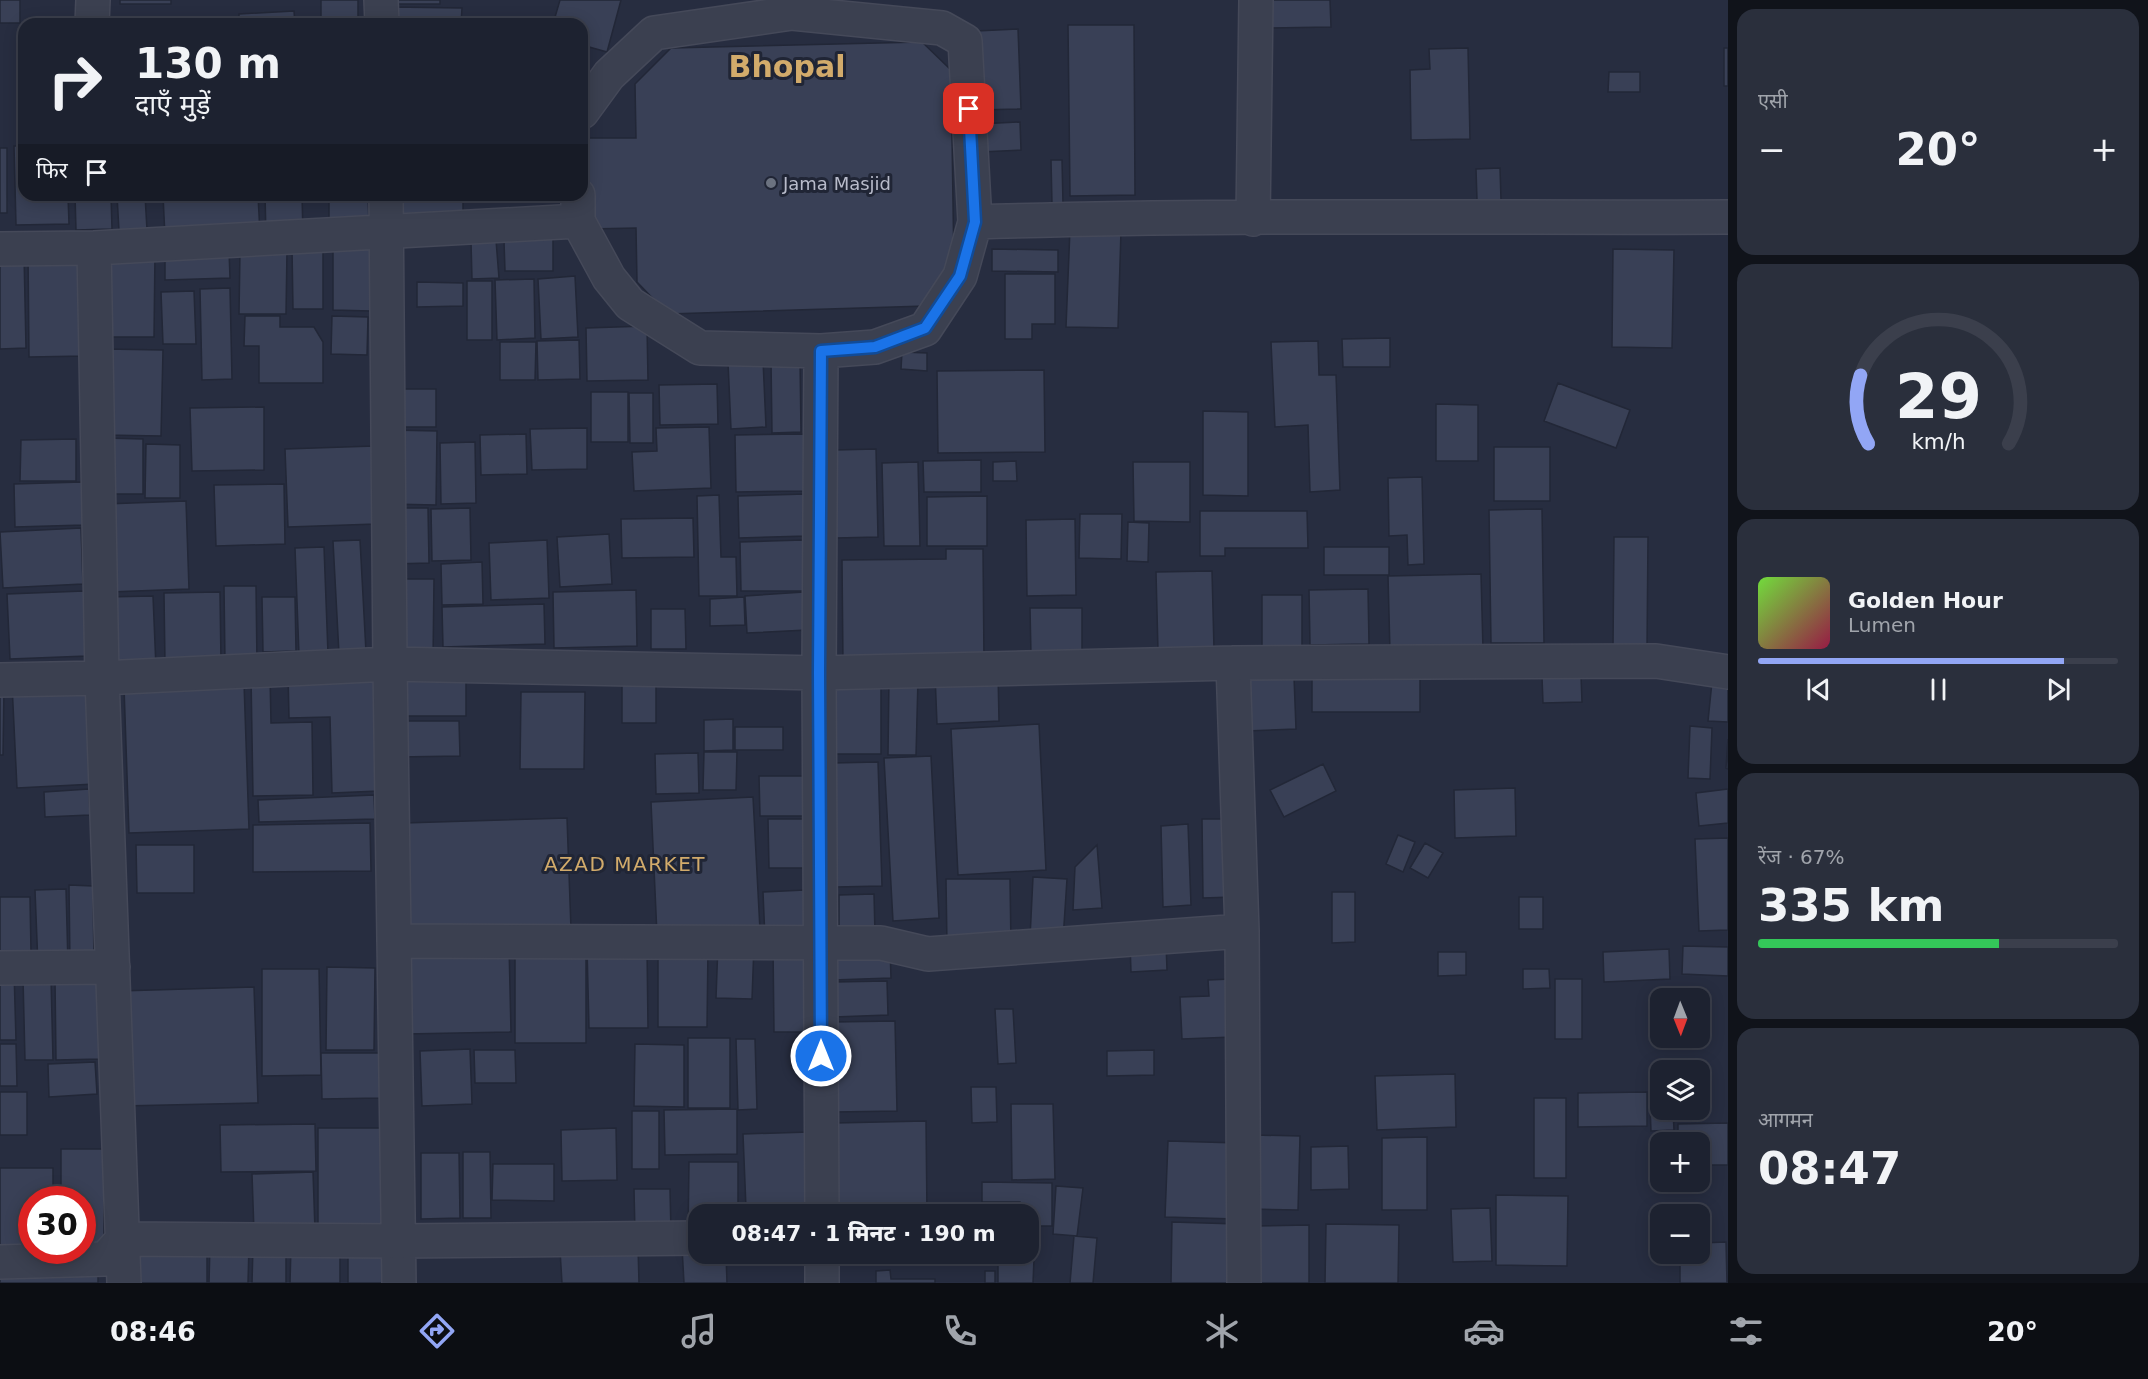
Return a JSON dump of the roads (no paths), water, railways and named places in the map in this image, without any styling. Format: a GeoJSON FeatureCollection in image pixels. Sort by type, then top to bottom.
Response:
{"type":"FeatureCollection","features":[{"type":"Feature","properties":{"kind":"street"},"geometry":{"type":"LineString","coordinates":[[92,18],[93,0]]}},
{"type":"Feature","properties":{"kind":"street"},"geometry":{"type":"LineString","coordinates":[[381,0],[382,18]]}},
{"type":"Feature","properties":{"kind":"street"},"geometry":{"type":"LineString","coordinates":[[1253,219],[1256,0]]}},
{"type":"Feature","properties":{"kind":"street"},"geometry":{"type":"LineString","coordinates":[[0,249],[94,248],[387,234],[578,208],[609,278],[630,303],[700,348],[821,351],[875,347],[925,328],[960,276],[975,222],[965,41],[942,28],[792,6],[654,33],[609,75],[588,104]]}},
{"type":"Feature","properties":{"kind":"street"},"geometry":{"type":"LineString","coordinates":[[386,201],[399,1283]]}},
{"type":"Feature","properties":{"kind":"street"},"geometry":{"type":"LineString","coordinates":[[975,222],[1168,216],[1253,219],[1728,217]]}},
{"type":"Feature","properties":{"kind":"street"},"geometry":{"type":"LineString","coordinates":[[94,248],[102,678],[124,1283]]}},
{"type":"Feature","properties":{"kind":"street"},"geometry":{"type":"LineString","coordinates":[[821,351],[819,673],[822,1204]]}},
{"type":"Feature","properties":{"kind":"street"},"geometry":{"type":"LineString","coordinates":[[0,680],[102,678],[390,664],[819,673],[1233,663],[1656,661],[1728,672]]}},
{"type":"Feature","properties":{"kind":"street"},"geometry":{"type":"LineString","coordinates":[[1233,663],[1242,931],[1245,1283]]}},
{"type":"Feature","properties":{"kind":"street"},"geometry":{"type":"LineString","coordinates":[[394,941],[882,943],[928,954],[1242,931]]}},
{"type":"Feature","properties":{"kind":"street"},"geometry":{"type":"LineString","coordinates":[[0,968],[113,968]]}},
{"type":"Feature","properties":{"kind":"street"},"geometry":{"type":"LineString","coordinates":[[0,1262],[105,1259],[123,1239],[399,1241],[688,1238]]}},
{"type":"Feature","properties":{"kind":"street"},"geometry":{"type":"LineString","coordinates":[[822,1264],[822,1283]]}},
{"type":"Feature","properties":{"kind":"place","name":"Jama Masjid"},"geometry":{"type":"Point","coordinates":[771,183]}},
{"type":"Feature","properties":{"kind":"district","name":"Bhopal"},"geometry":{"type":"Point","coordinates":[787,66]}},
{"type":"Feature","properties":{"kind":"district","name":"AZAD MARKET"},"geometry":{"type":"Point","coordinates":[625,864]}}]}
